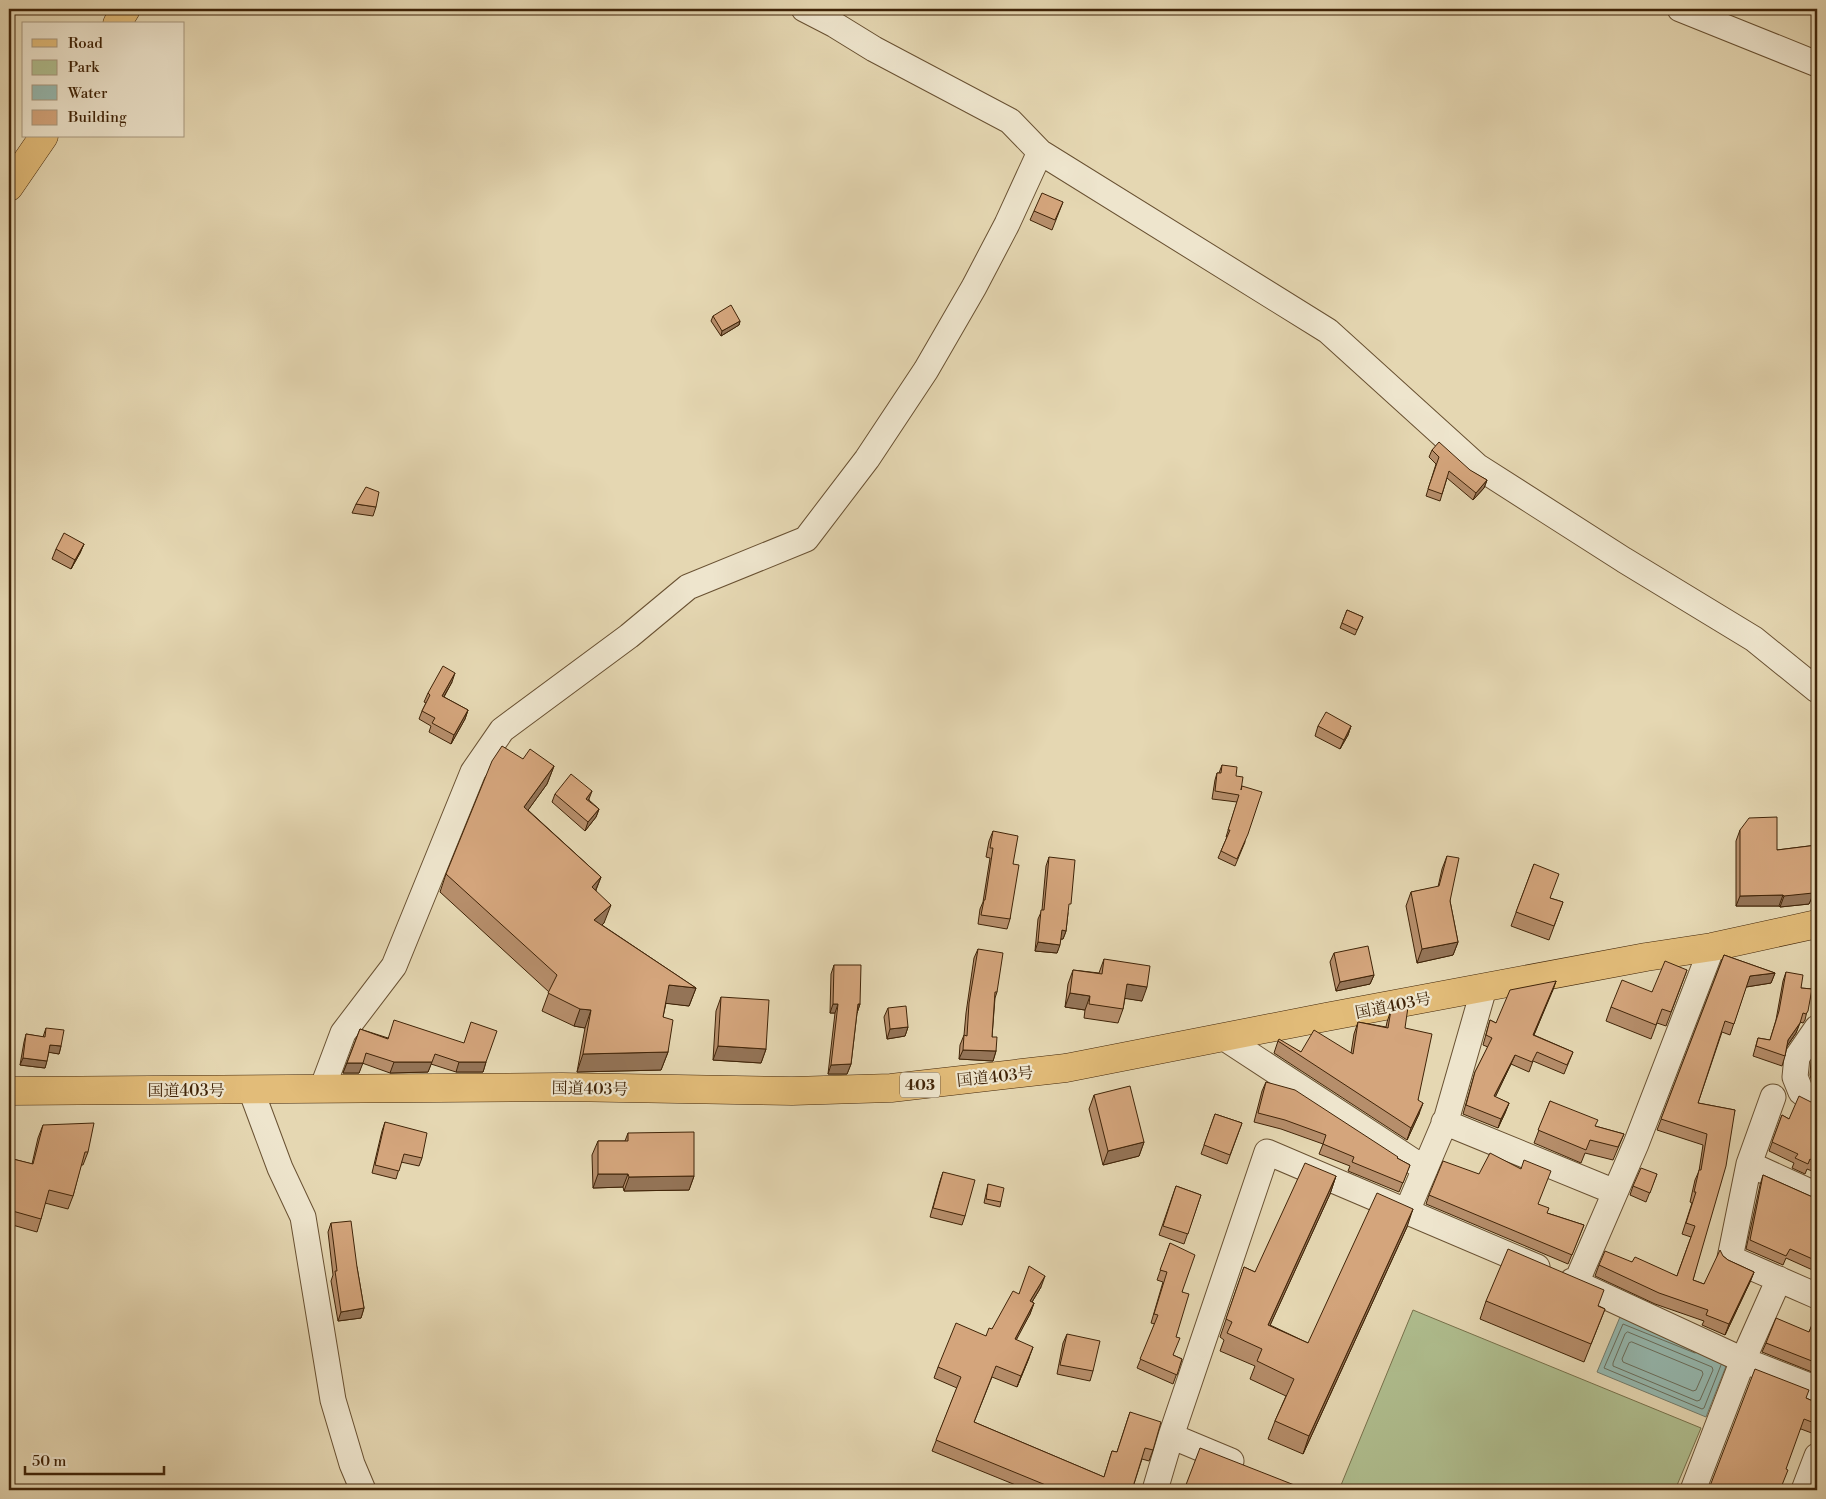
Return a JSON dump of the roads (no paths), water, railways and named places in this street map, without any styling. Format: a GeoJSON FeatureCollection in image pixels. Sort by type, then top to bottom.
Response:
{"type":"FeatureCollection","features":[{"type":"Feature","properties":{"kind":"main road"},"geometry":{"type":"LineString","coordinates":[[118,22],[126,9]]}},
{"type":"Feature","properties":{"kind":"main road"},"geometry":{"type":"LineString","coordinates":[[9,186],[43,138]]}},
{"type":"Feature","properties":{"kind":"main road","name":"国道403号"},"geometry":{"type":"LineString","coordinates":[[9,1091],[562,1087],[792,1091],[891,1088],[1066,1068],[1646,957],[1817,929]]}},
{"type":"Feature","properties":{"kind":"street"},"geometry":{"type":"LineString","coordinates":[[804,9],[874,49],[1010,121],[1040,152],[1328,331],[1477,466],[1624,560],[1754,639],[1817,690]]}},
{"type":"Feature","properties":{"kind":"street"},"geometry":{"type":"LineString","coordinates":[[1680,9],[1817,64]]}},
{"type":"Feature","properties":{"kind":"street"},"geometry":{"type":"LineString","coordinates":[[322,1089],[343,1033],[394,966],[473,772],[502,730],[629,636],[688,587],[806,539],[867,459],[926,370],[991,256],[1040,152]]}},
{"type":"Feature","properties":{"kind":"street"},"geometry":{"type":"LineString","coordinates":[[1576,1283],[1636,1144],[1712,947]]}},
{"type":"Feature","properties":{"kind":"street"},"geometry":{"type":"LineString","coordinates":[[1407,1211],[1444,1122],[1484,988]]}},
{"type":"Feature","properties":{"kind":"street"},"geometry":{"type":"LineString","coordinates":[[1817,1028],[1797,1057],[1795,1077],[1801,1092],[1817,1101]]}},
{"type":"Feature","properties":{"kind":"street"},"geometry":{"type":"LineString","coordinates":[[1223,1037],[1425,1169]]}},
{"type":"Feature","properties":{"kind":"street"},"geometry":{"type":"LineString","coordinates":[[251,1090],[280,1168],[302,1217],[332,1400],[352,1464],[363,1490]]}},
{"type":"Feature","properties":{"kind":"street"},"geometry":{"type":"LineString","coordinates":[[1773,1097],[1749,1164],[1730,1258],[1817,1296]]}},
{"type":"Feature","properties":{"kind":"street"},"geometry":{"type":"LineString","coordinates":[[1444,1122],[1615,1192]]}},
{"type":"Feature","properties":{"kind":"street"},"geometry":{"type":"LineString","coordinates":[[1155,1490],[1171,1436],[1268,1152],[1576,1283],[1744,1360],[1817,1389]]}},
{"type":"Feature","properties":{"kind":"street"},"geometry":{"type":"LineString","coordinates":[[1749,1164],[1817,1195]]}},
{"type":"Feature","properties":{"kind":"street"},"geometry":{"type":"LineString","coordinates":[[1693,1490],[1778,1279]]}},
{"type":"Feature","properties":{"kind":"street"},"geometry":{"type":"LineString","coordinates":[[1171,1436],[1250,1468]]}},
{"type":"Feature","properties":{"kind":"street"},"geometry":{"type":"LineString","coordinates":[[1804,1490],[1817,1456]]}},
{"type":"Feature","properties":{"kind":"water"},"geometry":{"type":"Polygon","coordinates":[[[1620,1317],[1728,1361],[1706,1417],[1597,1372],[1620,1317]]]}}]}
